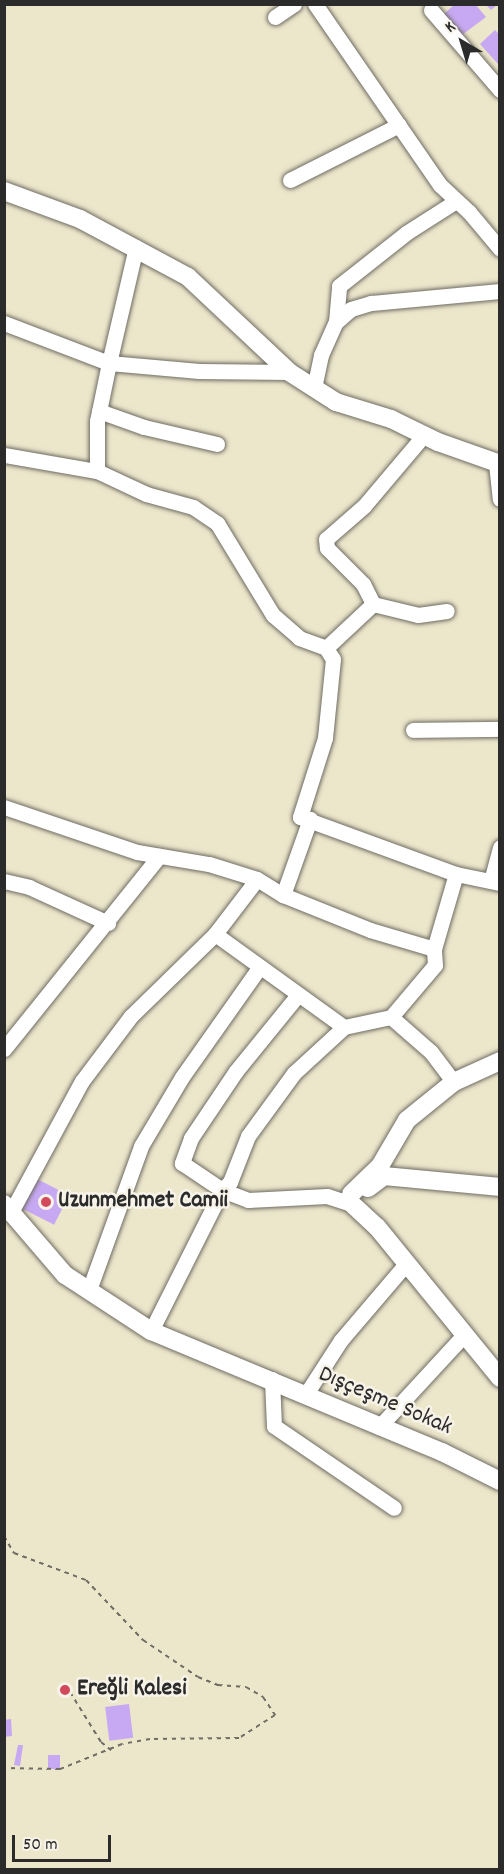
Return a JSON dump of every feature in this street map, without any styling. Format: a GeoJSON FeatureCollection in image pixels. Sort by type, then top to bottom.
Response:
{"type":"FeatureCollection","features":[{"type":"Feature","properties":{"kind":"street"},"geometry":{"type":"LineString","coordinates":[[275,17],[294,4]]}},
{"type":"Feature","properties":{"kind":"street"},"geometry":{"type":"LineString","coordinates":[[315,4],[440,185],[500,249]]}},
{"type":"Feature","properties":{"kind":"street"},"geometry":{"type":"LineString","coordinates":[[431,6],[500,90]]}},
{"type":"Feature","properties":{"kind":"street"},"geometry":{"type":"LineString","coordinates":[[290,180],[399,125]]}},
{"type":"Feature","properties":{"kind":"street"},"geometry":{"type":"LineString","coordinates":[[4,191],[80,219],[136,247],[188,277],[289,372],[336,402],[391,418],[424,435],[498,464],[500,500]]}},
{"type":"Feature","properties":{"kind":"street"},"geometry":{"type":"LineString","coordinates":[[314,388],[321,355],[336,322],[339,286],[406,234],[456,201]]}},
{"type":"Feature","properties":{"kind":"street"},"geometry":{"type":"LineString","coordinates":[[97,471],[99,411],[136,247]]}},
{"type":"Feature","properties":{"kind":"street"},"geometry":{"type":"LineString","coordinates":[[336,322],[351,309],[371,303],[500,291]]}},
{"type":"Feature","properties":{"kind":"street"},"geometry":{"type":"LineString","coordinates":[[4,323],[109,363],[199,370],[289,372]]}},
{"type":"Feature","properties":{"kind":"street"},"geometry":{"type":"LineString","coordinates":[[99,411],[144,427],[218,444]]}},
{"type":"Feature","properties":{"kind":"street"},"geometry":{"type":"LineString","coordinates":[[424,435],[364,506],[326,539],[327,548],[363,584],[373,604],[418,615],[447,611]]}},
{"type":"Feature","properties":{"kind":"street"},"geometry":{"type":"LineString","coordinates":[[4,455],[97,471],[146,494],[193,507],[217,523],[273,615],[299,638],[326,648],[333,659],[332,692],[325,738],[300,817],[456,874],[495,882],[500,847]]}},
{"type":"Feature","properties":{"kind":"street"},"geometry":{"type":"LineString","coordinates":[[326,648],[373,604]]}},
{"type":"Feature","properties":{"kind":"street"},"geometry":{"type":"LineString","coordinates":[[414,730],[500,729]]}},
{"type":"Feature","properties":{"kind":"street"},"geometry":{"type":"LineString","coordinates":[[4,807],[159,856],[209,864],[257,879],[284,895],[370,930],[434,949]]}},
{"type":"Feature","properties":{"kind":"street"},"geometry":{"type":"LineString","coordinates":[[284,895],[310,820]]}},
{"type":"Feature","properties":{"kind":"street"},"geometry":{"type":"LineString","coordinates":[[4,1049],[108,923],[159,856]]}},
{"type":"Feature","properties":{"kind":"street"},"geometry":{"type":"LineString","coordinates":[[151,1331],[222,1190],[230,1182],[248,1136],[294,1073],[344,1027],[391,1017],[435,965],[434,949],[456,874]]}},
{"type":"Feature","properties":{"kind":"street"},"geometry":{"type":"LineString","coordinates":[[7,1209],[82,1081],[131,1016],[215,934],[257,879]]}},
{"type":"Feature","properties":{"kind":"street"},"geometry":{"type":"LineString","coordinates":[[4,881],[29,887],[108,923]]}},
{"type":"Feature","properties":{"kind":"street"},"geometry":{"type":"LineString","coordinates":[[215,934],[297,996],[344,1027]]}},
{"type":"Feature","properties":{"kind":"street"},"geometry":{"type":"LineString","coordinates":[[89,1290],[141,1146],[182,1077],[259,968]]}},
{"type":"Feature","properties":{"kind":"street"},"geometry":{"type":"LineString","coordinates":[[297,996],[236,1071],[191,1138],[182,1162],[222,1190],[248,1200],[327,1196],[355,1199],[405,1265],[500,1378]]}},
{"type":"Feature","properties":{"kind":"street"},"geometry":{"type":"LineString","coordinates":[[391,1017],[431,1052],[454,1082]]}},
{"type":"Feature","properties":{"kind":"street"},"geometry":{"type":"LineString","coordinates":[[355,1199],[382,1171],[407,1120],[454,1082],[500,1061]]}},
{"type":"Feature","properties":{"kind":"street"},"geometry":{"type":"LineString","coordinates":[[382,1171],[500,1187]]}},
{"type":"Feature","properties":{"kind":"street","name":"Dışçeşme Sokak"},"geometry":{"type":"LineString","coordinates":[[7,1209],[65,1275],[151,1331],[272,1379],[500,1481]]}},
{"type":"Feature","properties":{"kind":"street"},"geometry":{"type":"LineString","coordinates":[[306,1394],[341,1340],[405,1265]]}},
{"type":"Feature","properties":{"kind":"street"},"geometry":{"type":"LineString","coordinates":[[379,1426],[464,1335]]}},
{"type":"Feature","properties":{"kind":"street"},"geometry":{"type":"LineString","coordinates":[[272,1379],[274,1426],[394,1508]]}},
{"type":"Feature","properties":{"kind":"path"},"geometry":{"type":"LineString","coordinates":[[4,1536],[14,1553],[86,1580],[143,1640],[198,1677],[218,1685],[246,1687],[263,1697],[275,1715],[239,1738],[150,1739],[111,1750],[60,1769],[4,1768]]}},
{"type":"Feature","properties":{"kind":"path"},"geometry":{"type":"LineString","coordinates":[[70,1692],[100,1743],[111,1750]]}},
{"type":"Feature","properties":{"kind":"building"},"geometry":{"type":"Polygon","coordinates":[[[455,4],[475,4],[486,17],[462,35],[444,14],[455,4]]]}},
{"type":"Feature","properties":{"kind":"building"},"geometry":{"type":"Polygon","coordinates":[[[485,4],[498,4],[491,10],[485,4]]]}},
{"type":"Feature","properties":{"kind":"building"},"geometry":{"type":"Polygon","coordinates":[[[495,30],[500,35],[498,64],[480,44],[495,30]]]}},
{"type":"Feature","properties":{"kind":"building","name":"Uzunmehmet Camii"},"geometry":{"type":"Polygon","coordinates":[[[37,1179],[69,1195],[54,1225],[22,1208],[37,1179]]]}},
{"type":"Feature","properties":{"kind":"building"},"geometry":{"type":"Polygon","coordinates":[[[129,1704],[133,1738],[109,1741],[105,1707],[129,1704]]]}},
{"type":"Feature","properties":{"kind":"building"},"geometry":{"type":"Polygon","coordinates":[[[11,1719],[12,1736],[4,1737],[4,1720],[11,1719]]]}},
{"type":"Feature","properties":{"kind":"building"},"geometry":{"type":"Polygon","coordinates":[[[18,1745],[23,1745],[20,1766],[14,1765],[18,1745]]]}},
{"type":"Feature","properties":{"kind":"building"},"geometry":{"type":"Polygon","coordinates":[[[48,1755],[60,1755],[60,1769],[48,1769],[48,1755]]]}},
{"type":"Feature","properties":{"kind":"place","name":"Uzunmehmet Camii"},"geometry":{"type":"Point","coordinates":[46,1202]}},
{"type":"Feature","properties":{"kind":"place","name":"Ereğli Kalesi"},"geometry":{"type":"Point","coordinates":[65,1690]}}]}
